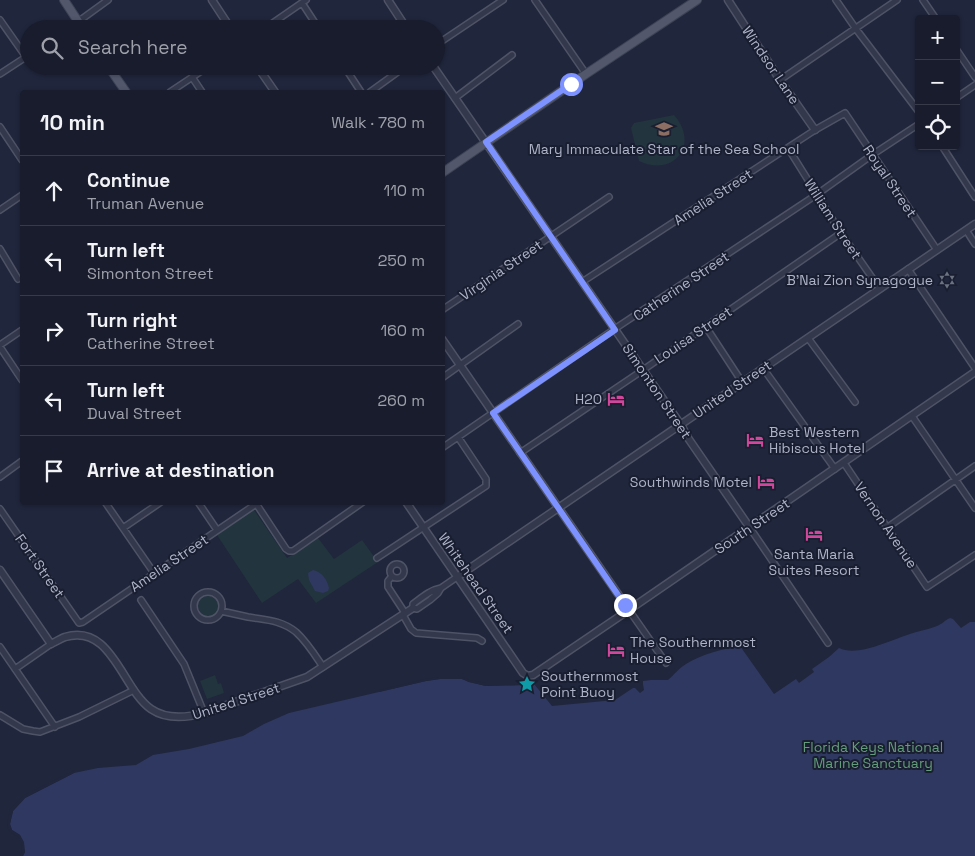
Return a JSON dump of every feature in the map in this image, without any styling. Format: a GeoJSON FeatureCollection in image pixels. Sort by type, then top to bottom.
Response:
{"type":"FeatureCollection","features":[{"type":"Feature","properties":{"kind":"main road"},"geometry":{"type":"LineString","coordinates":[[64,0],[78,20]]}},
{"type":"Feature","properties":{"kind":"main road"},"geometry":{"type":"LineString","coordinates":[[445,171],[697,0]]}},
{"type":"Feature","properties":{"kind":"main road"},"geometry":{"type":"LineString","coordinates":[[114,75],[125,90]]}},
{"type":"Feature","properties":{"kind":"street"},"geometry":{"type":"LineString","coordinates":[[86,20],[108,0]]}},
{"type":"Feature","properties":{"kind":"street"},"geometry":{"type":"LineString","coordinates":[[212,0],[225,20]]}},
{"type":"Feature","properties":{"kind":"street"},"geometry":{"type":"LineString","coordinates":[[388,0],[402,20]]}},
{"type":"Feature","properties":{"kind":"street"},"geometry":{"type":"LineString","coordinates":[[445,39],[503,0]]}},
{"type":"Feature","properties":{"kind":"street"},"geometry":{"type":"LineString","coordinates":[[535,0],[586,74]]}},
{"type":"Feature","properties":{"kind":"street","name":"Windsor Lane"},"geometry":{"type":"LineString","coordinates":[[728,0],[815,130]]}},
{"type":"Feature","properties":{"kind":"street"},"geometry":{"type":"LineString","coordinates":[[836,0],[915,107]]}},
{"type":"Feature","properties":{"kind":"street"},"geometry":{"type":"LineString","coordinates":[[780,80],[897,0]]}},
{"type":"Feature","properties":{"kind":"street"},"geometry":{"type":"LineString","coordinates":[[924,0],[933,15]]}},
{"type":"Feature","properties":{"kind":"street"},"geometry":{"type":"LineString","coordinates":[[277,20],[304,1],[314,20]]}},
{"type":"Feature","properties":{"kind":"street"},"geometry":{"type":"LineString","coordinates":[[0,20],[20,47]]}},
{"type":"Feature","properties":{"kind":"street"},"geometry":{"type":"LineString","coordinates":[[455,98],[512,54]]}},
{"type":"Feature","properties":{"kind":"street"},"geometry":{"type":"LineString","coordinates":[[960,55],[975,77]]}},
{"type":"Feature","properties":{"kind":"street"},"geometry":{"type":"LineString","coordinates":[[0,74],[20,61]]}},
{"type":"Feature","properties":{"kind":"street"},"geometry":{"type":"LineString","coordinates":[[173,90],[195,75]]}},
{"type":"Feature","properties":{"kind":"street"},"geometry":{"type":"LineString","coordinates":[[263,75],[274,90]]}},
{"type":"Feature","properties":{"kind":"street"},"geometry":{"type":"LineString","coordinates":[[350,75],[360,90]]}},
{"type":"Feature","properties":{"kind":"street"},"geometry":{"type":"LineString","coordinates":[[373,90],[394,75]]}},
{"type":"Feature","properties":{"kind":"street","name":"Simonton Street"},"geometry":{"type":"LineString","coordinates":[[439,75],[681,425],[698,453],[828,643]]}},
{"type":"Feature","properties":{"kind":"street"},"geometry":{"type":"LineString","coordinates":[[192,77],[201,90]]}},
{"type":"Feature","properties":{"kind":"street"},"geometry":{"type":"LineString","coordinates":[[960,95],[975,85]]}},
{"type":"Feature","properties":{"kind":"street","name":"Amelia Street"},"geometry":{"type":"LineString","coordinates":[[582,282],[815,130],[845,113]]}},
{"type":"Feature","properties":{"kind":"street","name":"Royal Street"},"geometry":{"type":"LineString","coordinates":[[845,113],[937,250]]}},
{"type":"Feature","properties":{"kind":"street"},"geometry":{"type":"LineString","coordinates":[[0,127],[20,157]]}},
{"type":"Feature","properties":{"kind":"street","name":"Catherine Street"},"geometry":{"type":"LineString","coordinates":[[445,446],[915,127]]}},
{"type":"Feature","properties":{"kind":"street","name":"William Street"},"geometry":{"type":"LineString","coordinates":[[788,148],[816,195],[880,289]]}},
{"type":"Feature","properties":{"kind":"street"},"geometry":{"type":"LineString","coordinates":[[945,150],[975,197]]}},
{"type":"Feature","properties":{"kind":"street"},"geometry":{"type":"LineString","coordinates":[[0,210],[20,196]]}},
{"type":"Feature","properties":{"kind":"street","name":"Virginia Street"},"geometry":{"type":"LineString","coordinates":[[445,308],[609,197]]}},
{"type":"Feature","properties":{"kind":"street","name":"United Street"},"geometry":{"type":"LineString","coordinates":[[51,644],[65,637],[74,636],[86,636],[96,640],[108,652],[140,700],[160,714],[170,717],[182,718],[204,713],[307,677],[413,608],[417,609],[438,593],[441,588],[975,224]]}},
{"type":"Feature","properties":{"kind":"street"},"geometry":{"type":"LineString","coordinates":[[966,230],[975,244]]}},
{"type":"Feature","properties":{"kind":"street","name":"Louisa Street"},"geometry":{"type":"LineString","coordinates":[[520,453],[841,233]]}},
{"type":"Feature","properties":{"kind":"street"},"geometry":{"type":"LineString","coordinates":[[0,249],[18,279]]}},
{"type":"Feature","properties":{"kind":"street"},"geometry":{"type":"LineString","coordinates":[[908,269],[975,368]]}},
{"type":"Feature","properties":{"kind":"street"},"geometry":{"type":"LineString","coordinates":[[445,376],[518,324]]}},
{"type":"Feature","properties":{"kind":"street"},"geometry":{"type":"LineString","coordinates":[[706,327],[742,382]]}},
{"type":"Feature","properties":{"kind":"street"},"geometry":{"type":"LineString","coordinates":[[20,331],[0,346],[20,377]]}},
{"type":"Feature","properties":{"kind":"street"},"geometry":{"type":"LineString","coordinates":[[808,338],[856,402]]}},
{"type":"Feature","properties":{"kind":"street"},"geometry":{"type":"LineString","coordinates":[[445,344],[666,663]]}},
{"type":"Feature","properties":{"kind":"street"},"geometry":{"type":"LineString","coordinates":[[763,368],[835,469]]}},
{"type":"Feature","properties":{"kind":"street","name":"South Street"},"geometry":{"type":"LineString","coordinates":[[528,676],[533,675],[750,528],[975,372]]}},
{"type":"Feature","properties":{"kind":"street"},"geometry":{"type":"LineString","coordinates":[[912,416],[975,508]]}},
{"type":"Feature","properties":{"kind":"street"},"geometry":{"type":"LineString","coordinates":[[377,558],[486,486],[486,478],[458,437]]}},
{"type":"Feature","properties":{"kind":"street"},"geometry":{"type":"LineString","coordinates":[[0,476],[20,462]]}},
{"type":"Feature","properties":{"kind":"street","name":"Vernon Avenue"},"geometry":{"type":"LineString","coordinates":[[844,463],[927,587],[975,555]]}},
{"type":"Feature","properties":{"kind":"street"},"geometry":{"type":"LineString","coordinates":[[888,527],[975,466]]}},
{"type":"Feature","properties":{"kind":"street"},"geometry":{"type":"LineString","coordinates":[[107,505],[154,574]]}},
{"type":"Feature","properties":{"kind":"street"},"geometry":{"type":"LineString","coordinates":[[123,528],[157,505]]}},
{"type":"Feature","properties":{"kind":"street"},"geometry":{"type":"LineString","coordinates":[[200,505],[217,530]]}},
{"type":"Feature","properties":{"kind":"street","name":"Amelia Street"},"geometry":{"type":"LineString","coordinates":[[79,623],[254,505]]}},
{"type":"Feature","properties":{"kind":"street"},"geometry":{"type":"LineString","coordinates":[[258,505],[286,549],[293,551],[359,505]]}},
{"type":"Feature","properties":{"kind":"street","name":"Whitehead Street"},"geometry":{"type":"LineString","coordinates":[[408,505],[523,673],[528,676]]}},
{"type":"Feature","properties":{"kind":"street","name":"Fort Street"},"geometry":{"type":"LineString","coordinates":[[0,509],[79,623]]}},
{"type":"Feature","properties":{"kind":"street"},"geometry":{"type":"LineString","coordinates":[[0,570],[51,644],[15,669]]}},
{"type":"Feature","properties":{"kind":"street"},"geometry":{"type":"LineString","coordinates":[[392,576],[388,587],[411,629],[416,633],[476,638],[482,641]]}},
{"type":"Feature","properties":{"kind":"street"},"geometry":{"type":"LineString","coordinates":[[202,593],[212,593],[219,598],[222,607],[221,611],[211,620],[202,619],[195,612],[194,604],[202,593]]}},
{"type":"Feature","properties":{"kind":"street"},"geometry":{"type":"LineString","coordinates":[[141,600],[184,664],[204,713]]}},
{"type":"Feature","properties":{"kind":"street"},"geometry":{"type":"LineString","coordinates":[[221,611],[274,621],[285,625],[300,636],[323,667]]}},
{"type":"Feature","properties":{"kind":"street"},"geometry":{"type":"LineString","coordinates":[[0,647],[55,727]]}},
{"type":"Feature","properties":{"kind":"street"},"geometry":{"type":"LineString","coordinates":[[0,715],[24,728],[40,732],[79,717],[134,690]]}},
{"type":"Feature","properties":{"kind":"shaded area"},"geometry":{"type":"Polygon","coordinates":[[[674,115],[681,126],[684,137],[684,147],[679,155],[672,162],[663,165],[652,165],[639,161],[631,128],[634,123],[674,115]]]}},
{"type":"Feature","properties":{"kind":"shaded area"},"geometry":{"type":"Polygon","coordinates":[[[254,510],[287,558],[318,538],[334,559],[362,540],[378,562],[316,603],[298,579],[262,603],[217,535],[254,510]]]}},
{"type":"Feature","properties":{"kind":"shaded area"},"geometry":{"type":"Polygon","coordinates":[[[204,596],[212,596],[218,602],[218,610],[212,616],[204,616],[198,610],[198,602],[204,596]]]}},
{"type":"Feature","properties":{"kind":"shaded area"},"geometry":{"type":"Polygon","coordinates":[[[215,675],[218,684],[221,683],[224,693],[207,699],[200,681],[215,675]]]}},
{"type":"Feature","properties":{"kind":"water"},"geometry":{"type":"Polygon","coordinates":[[[313,570],[319,572],[325,579],[329,588],[328,591],[323,593],[315,591],[309,580],[308,573],[313,570]]]}},
{"type":"Feature","properties":{"kind":"water","name":"Florida Keys National Marine Sanctuary"},"geometry":{"type":"Polygon","coordinates":[[[950,618],[961,628],[970,622],[975,622],[975,856],[23,856],[25,852],[20,835],[12,830],[10,824],[13,811],[25,798],[74,773],[98,768],[136,765],[153,755],[189,749],[243,736],[289,713],[426,681],[462,679],[486,686],[523,685],[525,690],[534,684],[552,706],[615,700],[633,688],[640,693],[644,690],[643,681],[668,680],[692,660],[719,650],[740,646],[774,694],[796,679],[799,683],[814,672],[812,669],[839,648],[855,651],[873,647],[934,627],[950,618]]]}},
{"type":"Feature","properties":{"kind":"pier"},"geometry":{"type":"Polygon","coordinates":[[[439,677],[462,677],[486,683],[521,683],[523,685],[486,686],[462,679],[440,679],[379,692],[379,690],[439,677]]]}},
{"type":"Feature","properties":{"kind":"pier"},"geometry":{"type":"Polygon","coordinates":[[[75,770],[74,773],[25,798],[13,811],[10,824],[12,830],[20,835],[24,842],[25,852],[23,856],[20,856],[22,852],[21,842],[18,837],[10,832],[7,825],[10,809],[24,795],[75,770]]]}},
{"type":"Feature","properties":{"kind":"place","name":"Mary Immaculate Star of the Sea School"},"geometry":{"type":"Point","coordinates":[664,129]}},
{"type":"Feature","properties":{"kind":"place","name":"B'Nai Zion Synagogue"},"geometry":{"type":"Point","coordinates":[947,280]}},
{"type":"Feature","properties":{"kind":"place","name":"H2O"},"geometry":{"type":"Point","coordinates":[616,399]}},
{"type":"Feature","properties":{"kind":"place","name":"Best Western Hibiscus Hotel"},"geometry":{"type":"Point","coordinates":[755,440]}},
{"type":"Feature","properties":{"kind":"place","name":"Southwinds Motel"},"geometry":{"type":"Point","coordinates":[766,482]}},
{"type":"Feature","properties":{"kind":"place","name":"Santa Maria Suites Resort"},"geometry":{"type":"Point","coordinates":[814,534]}},
{"type":"Feature","properties":{"kind":"place","name":"The Southernmost House"},"geometry":{"type":"Point","coordinates":[616,650]}},
{"type":"Feature","properties":{"kind":"place","name":"Southernmost Point Buoy"},"geometry":{"type":"Point","coordinates":[527,684]}},
{"type":"Feature","properties":{"kind":"route"},"geometry":{"type":"LineString","coordinates":[[571,84],[486,142],[615,330],[493,413],[625,605]]}}]}
